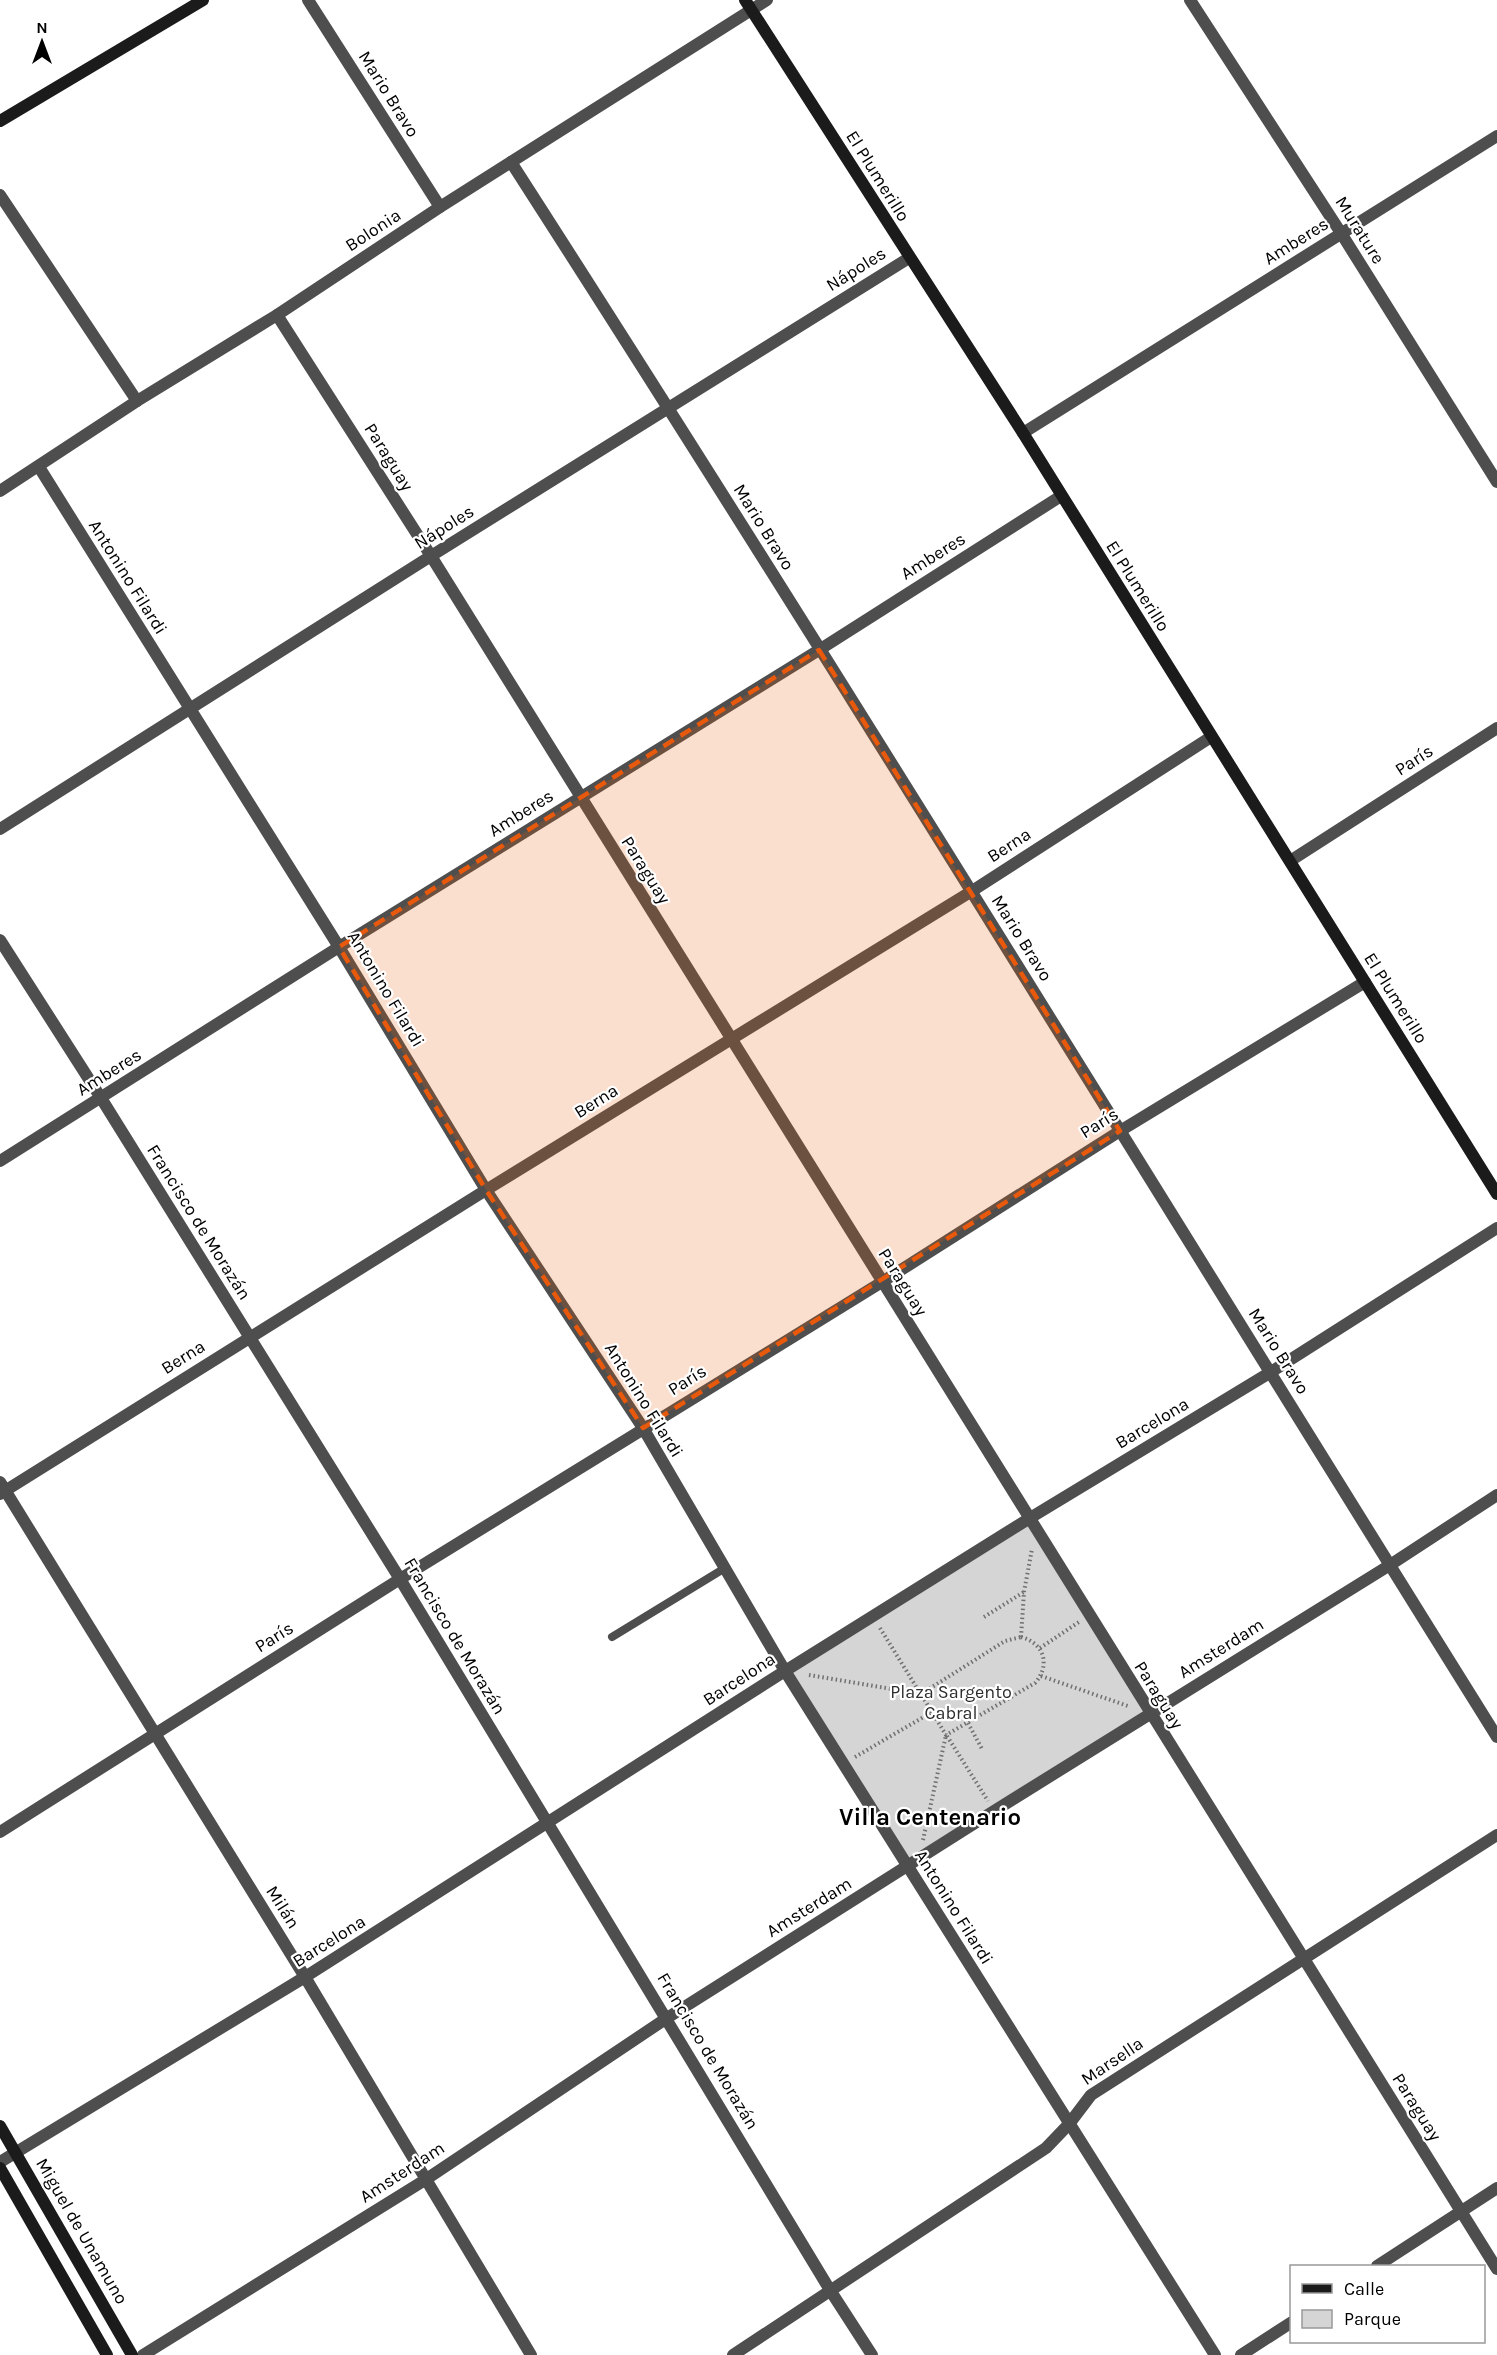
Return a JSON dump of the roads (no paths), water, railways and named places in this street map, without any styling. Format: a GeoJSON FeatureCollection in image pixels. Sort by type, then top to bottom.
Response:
{"type":"FeatureCollection","features":[{"type":"Feature","properties":{"kind":"street"},"geometry":{"type":"LineString","coordinates":[[0,121],[203,0]]}},
{"type":"Feature","properties":{"kind":"street","name":"Mario Bravo"},"geometry":{"type":"LineString","coordinates":[[308,0],[440,207]]}},
{"type":"Feature","properties":{"kind":"street","name":"Bolonia"},"geometry":{"type":"LineString","coordinates":[[0,491],[137,401],[277,315],[748,5],[767,0]]}},
{"type":"Feature","properties":{"kind":"street","name":"Murature"},"geometry":{"type":"LineString","coordinates":[[1190,0],[1497,482]]}},
{"type":"Feature","properties":{"kind":"street","name":"El Plumerillo"},"geometry":{"type":"LineString","coordinates":[[748,5],[1023,433],[1497,1194]]}},
{"type":"Feature","properties":{"kind":"street","name":"Amberes"},"geometry":{"type":"LineString","coordinates":[[1023,433],[1497,136]]}},
{"type":"Feature","properties":{"kind":"street","name":"Mario Bravo"},"geometry":{"type":"LineString","coordinates":[[511,162],[669,408],[972,891],[1497,1737]]}},
{"type":"Feature","properties":{"kind":"street"},"geometry":{"type":"LineString","coordinates":[[0,195],[137,401]]}},
{"type":"Feature","properties":{"kind":"street","name":"Nápoles"},"geometry":{"type":"LineString","coordinates":[[0,829],[431,556],[909,258]]}},
{"type":"Feature","properties":{"kind":"street","name":"Paraguay"},"geometry":{"type":"LineString","coordinates":[[277,315],[431,556],[579,798],[1033,1522],[1089,1616],[1497,2269]]}},
{"type":"Feature","properties":{"kind":"street","name":"Antonino Filardi"},"geometry":{"type":"LineString","coordinates":[[39,467],[339,947],[486,1190],[643,1428],[785,1671],[1215,2355]]}},
{"type":"Feature","properties":{"kind":"street","name":"Amberes"},"geometry":{"type":"LineString","coordinates":[[0,1161],[339,947],[819,650],[1061,496]]}},
{"type":"Feature","properties":{"kind":"street","name":"París"},"geometry":{"type":"LineString","coordinates":[[1290,861],[1497,728]]}},
{"type":"Feature","properties":{"kind":"street","name":"Berna"},"geometry":{"type":"LineString","coordinates":[[2,1489],[972,891],[1211,737]]}},
{"type":"Feature","properties":{"kind":"street","name":"Francisco de Morazán"},"geometry":{"type":"LineString","coordinates":[[0,940],[400,1579],[830,2290],[872,2355]]}},
{"type":"Feature","properties":{"kind":"street","name":"París"},"geometry":{"type":"LineString","coordinates":[[0,1832],[400,1579],[882,1282],[1120,1131],[1365,982]]}},
{"type":"Feature","properties":{"kind":"street","name":"Barcelona"},"geometry":{"type":"LineString","coordinates":[[0,2162],[305,1977],[872,1616],[1033,1522],[1497,1228]]}},
{"type":"Feature","properties":{"kind":"street","name":"Milán"},"geometry":{"type":"LineString","coordinates":[[2,1489],[305,1977],[424,2180],[531,2355]]}},
{"type":"Feature","properties":{"kind":"street","name":"Amsterdam"},"geometry":{"type":"LineString","coordinates":[[143,2355],[424,2180],[667,2018],[1150,1713],[1390,1565],[1497,1495]]}},
{"type":"Feature","properties":{"kind":"street","name":"Marsella"},"geometry":{"type":"LineString","coordinates":[[733,2355],[1046,2148],[1091,2095],[1497,1834]]}},
{"type":"Feature","properties":{"kind":"street","name":"Miguel de Unamuno"},"geometry":{"type":"LineString","coordinates":[[0,2126],[132,2355]]}},
{"type":"Feature","properties":{"kind":"street"},"geometry":{"type":"LineString","coordinates":[[0,2168],[107,2355]]}},
{"type":"Feature","properties":{"kind":"street"},"geometry":{"type":"LineString","coordinates":[[1379,2265],[1497,2188]]}},
{"type":"Feature","properties":{"kind":"street"},"geometry":{"type":"LineString","coordinates":[[1241,2355],[1290,2323]]}},
{"type":"Feature","properties":{"kind":"lane"},"geometry":{"type":"LineString","coordinates":[[612,1637],[725,1568]]}},
{"type":"Feature","properties":{"kind":"district","name":"Villa Centenario"},"geometry":{"type":"Point","coordinates":[930,1817]}},
{"type":"Feature","properties":{"kind":"park label","name":"Plaza Sargento Cabral"},"geometry":{"type":"Point","coordinates":[951,1702]}}]}
